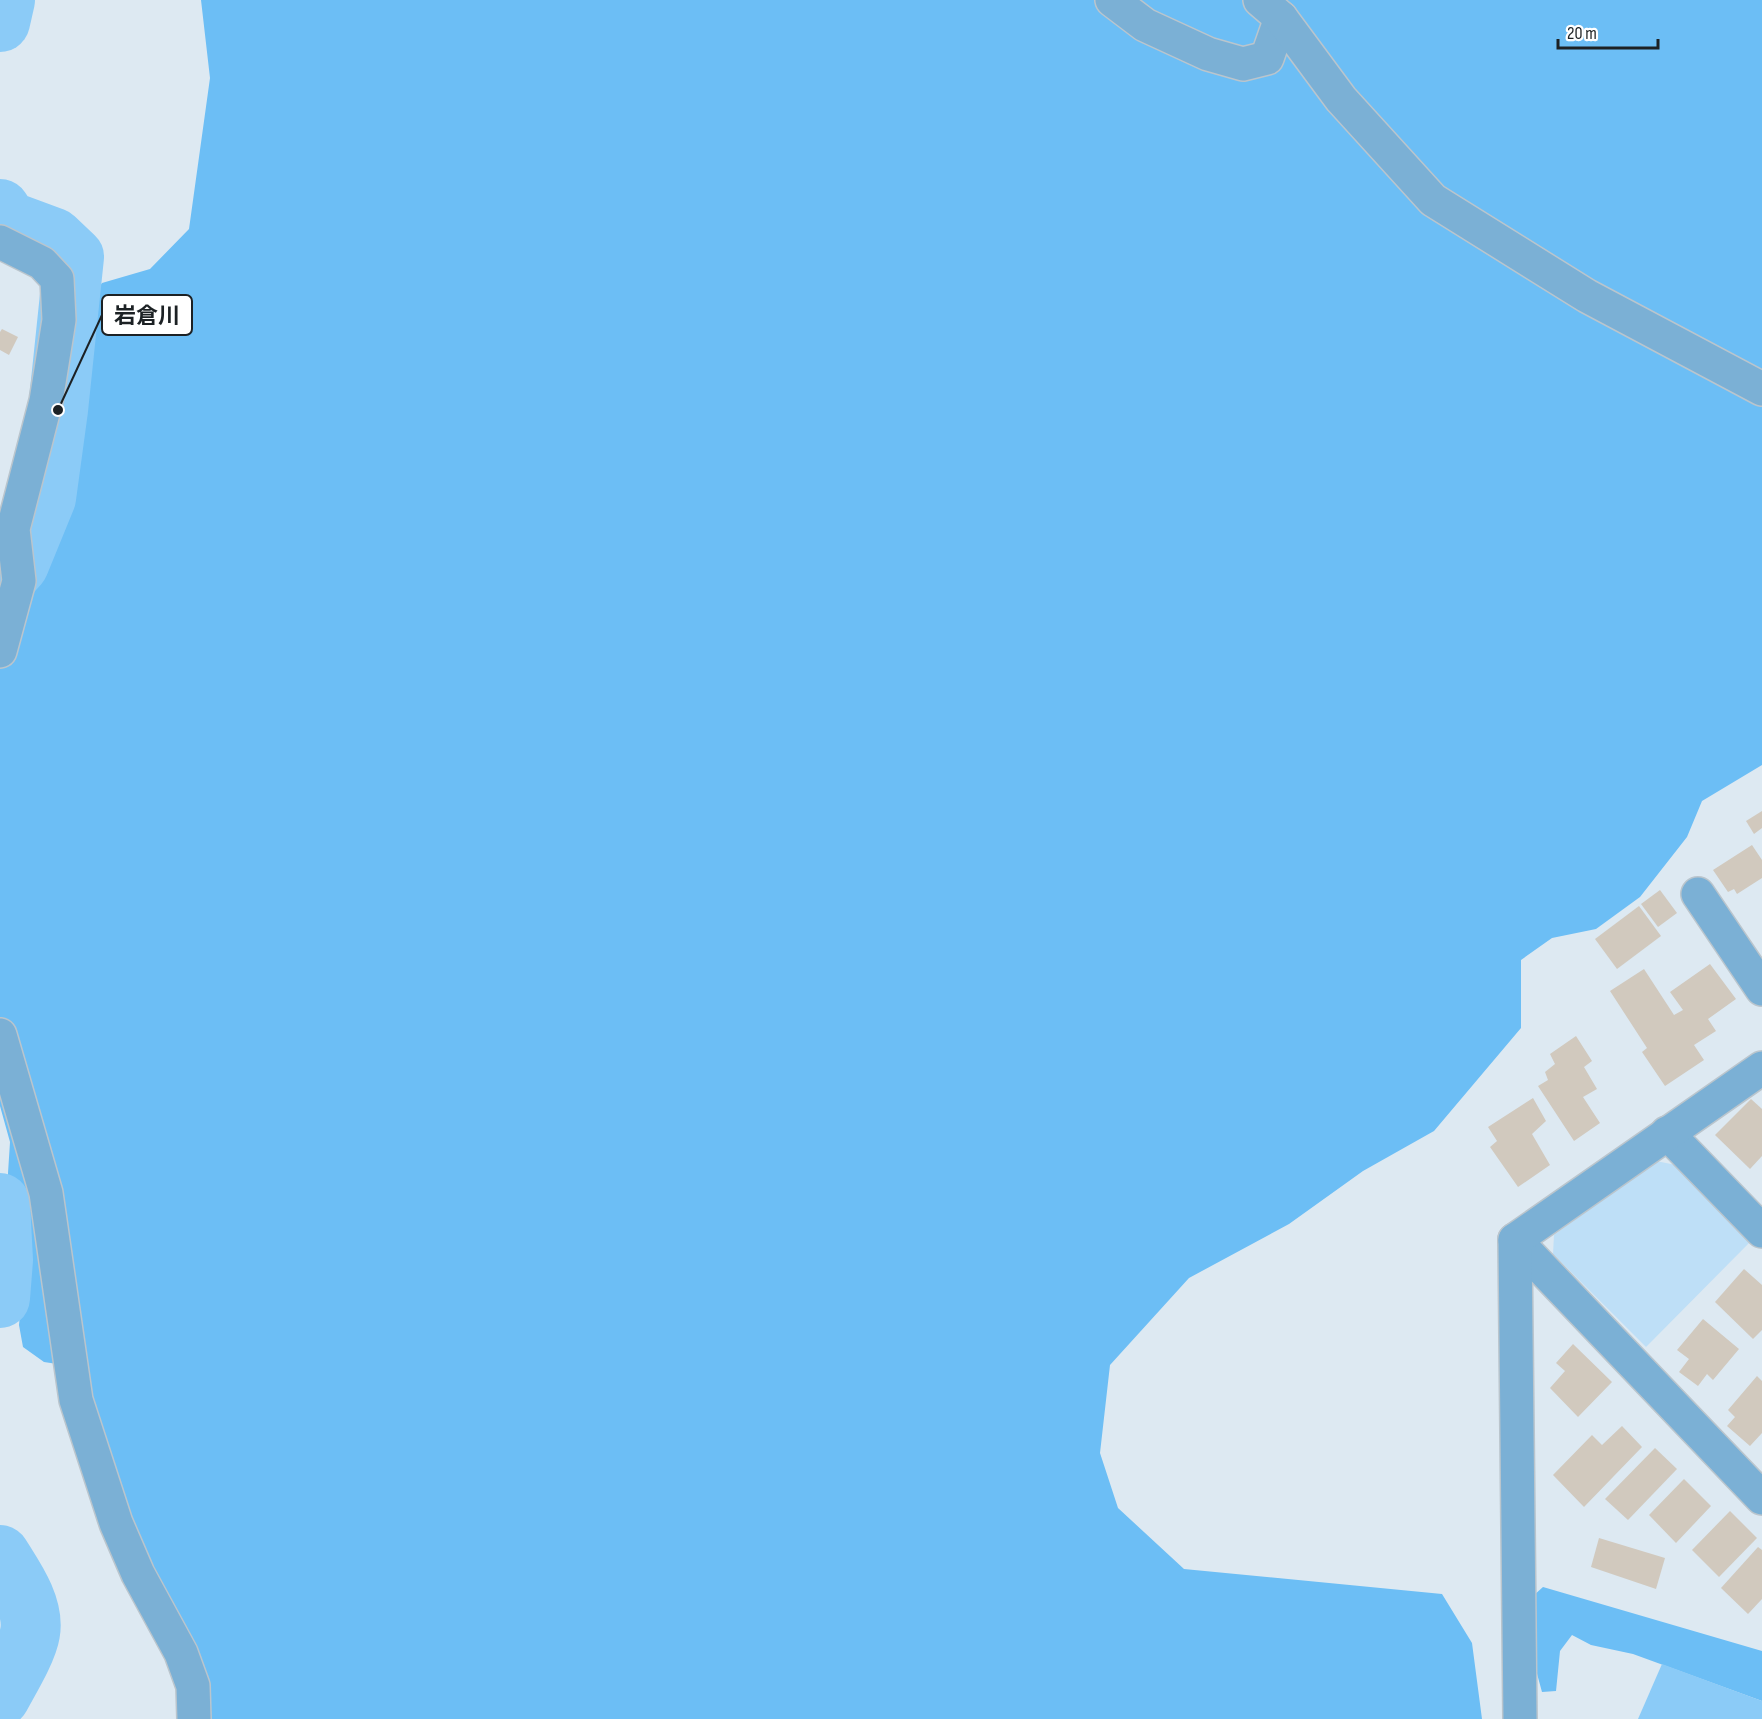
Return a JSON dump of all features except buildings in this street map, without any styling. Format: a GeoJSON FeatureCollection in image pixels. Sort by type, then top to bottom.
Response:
{"type":"FeatureCollection","features":[{"type":"Feature","properties":{"kind":"street"},"geometry":{"type":"LineString","coordinates":[[1112,0],[1145,24],[1208,54],[1243,64],[1267,58],[1271,9]]}},
{"type":"Feature","properties":{"kind":"street"},"geometry":{"type":"LineString","coordinates":[[1271,9],[1341,99],[1433,200],[1587,296],[1762,389]]}},
{"type":"Feature","properties":{"kind":"street"},"geometry":{"type":"LineString","coordinates":[[0,242],[42,263],[57,279],[59,320],[46,401],[13,529],[18,582],[0,651]]}},
{"type":"Feature","properties":{"kind":"street"},"geometry":{"type":"LineString","coordinates":[[1698,894],[1762,989]]}},
{"type":"Feature","properties":{"kind":"street"},"geometry":{"type":"LineString","coordinates":[[0,1035],[46,1193],[76,1400],[116,1523],[138,1574],[181,1653],[193,1686],[194,1719]]}},
{"type":"Feature","properties":{"kind":"street"},"geometry":{"type":"LineString","coordinates":[[1515,1240],[1762,1068]]}},
{"type":"Feature","properties":{"kind":"street"},"geometry":{"type":"LineString","coordinates":[[1667,1133],[1762,1231]]}},
{"type":"Feature","properties":{"kind":"street"},"geometry":{"type":"LineString","coordinates":[[1515,1240],[1762,1498]]}},
{"type":"Feature","properties":{"kind":"street"},"geometry":{"type":"LineString","coordinates":[[1515,1240],[1520,1719]]}},
{"type":"Feature","properties":{"kind":"shaded area"},"geometry":{"type":"Polygon","coordinates":[[[201,0],[1762,0],[1762,765],[1702,801],[1687,837],[1640,897],[1596,929],[1552,938],[1521,960],[1521,1028],[1434,1131],[1363,1171],[1289,1224],[1189,1278],[1110,1365],[1100,1453],[1118,1508],[1184,1569],[1442,1594],[1472,1643],[1482,1719],[203,1719],[128,1564],[77,1367],[44,1362],[23,1347],[19,1325],[21,1305],[9,1218],[10,1142],[0,1106],[0,627],[25,587],[44,516],[62,462],[77,318],[102,283],[150,269],[189,229],[210,78],[201,0]]]}},
{"type":"Feature","properties":{"kind":"shaded area"},"geometry":{"type":"Polygon","coordinates":[[[1656,1161],[1681,1166],[1751,1241],[1646,1347],[1553,1254],[1554,1235],[1656,1161]]]}},
{"type":"Feature","properties":{"kind":"shaded area"},"geometry":{"type":"Polygon","coordinates":[[[1543,1587],[1762,1651],[1762,1701],[1633,1654],[1591,1645],[1572,1635],[1560,1651],[1556,1691],[1542,1692],[1536,1670],[1533,1596],[1543,1587]]]}},
{"type":"Feature","properties":{"kind":"shaded area"},"geometry":{"type":"Polygon","coordinates":[[[1662,1664],[1762,1701],[1762,1719],[1638,1719],[1662,1664]]]}},
{"type":"Feature","properties":{"kind":"waterway"},"geometry":{"type":"LineString","coordinates":[[0,22],[5,0]]}},
{"type":"Feature","properties":{"kind":"waterway"},"geometry":{"type":"LineString","coordinates":[[0,209],[8,221],[54,238],[74,257],[46,498],[19,564],[0,585]]}},
{"type":"Feature","properties":{"kind":"waterway"},"geometry":{"type":"LineString","coordinates":[[0,1203],[3,1260],[0,1298]]}},
{"type":"Feature","properties":{"kind":"waterway"},"geometry":{"type":"LineString","coordinates":[[0,1555],[22,1592],[31,1623],[25,1648],[0,1697]]}},
{"type":"Feature","properties":{"kind":"place","name":"岩倉川"},"geometry":{"type":"Point","coordinates":[58,410]}}]}
